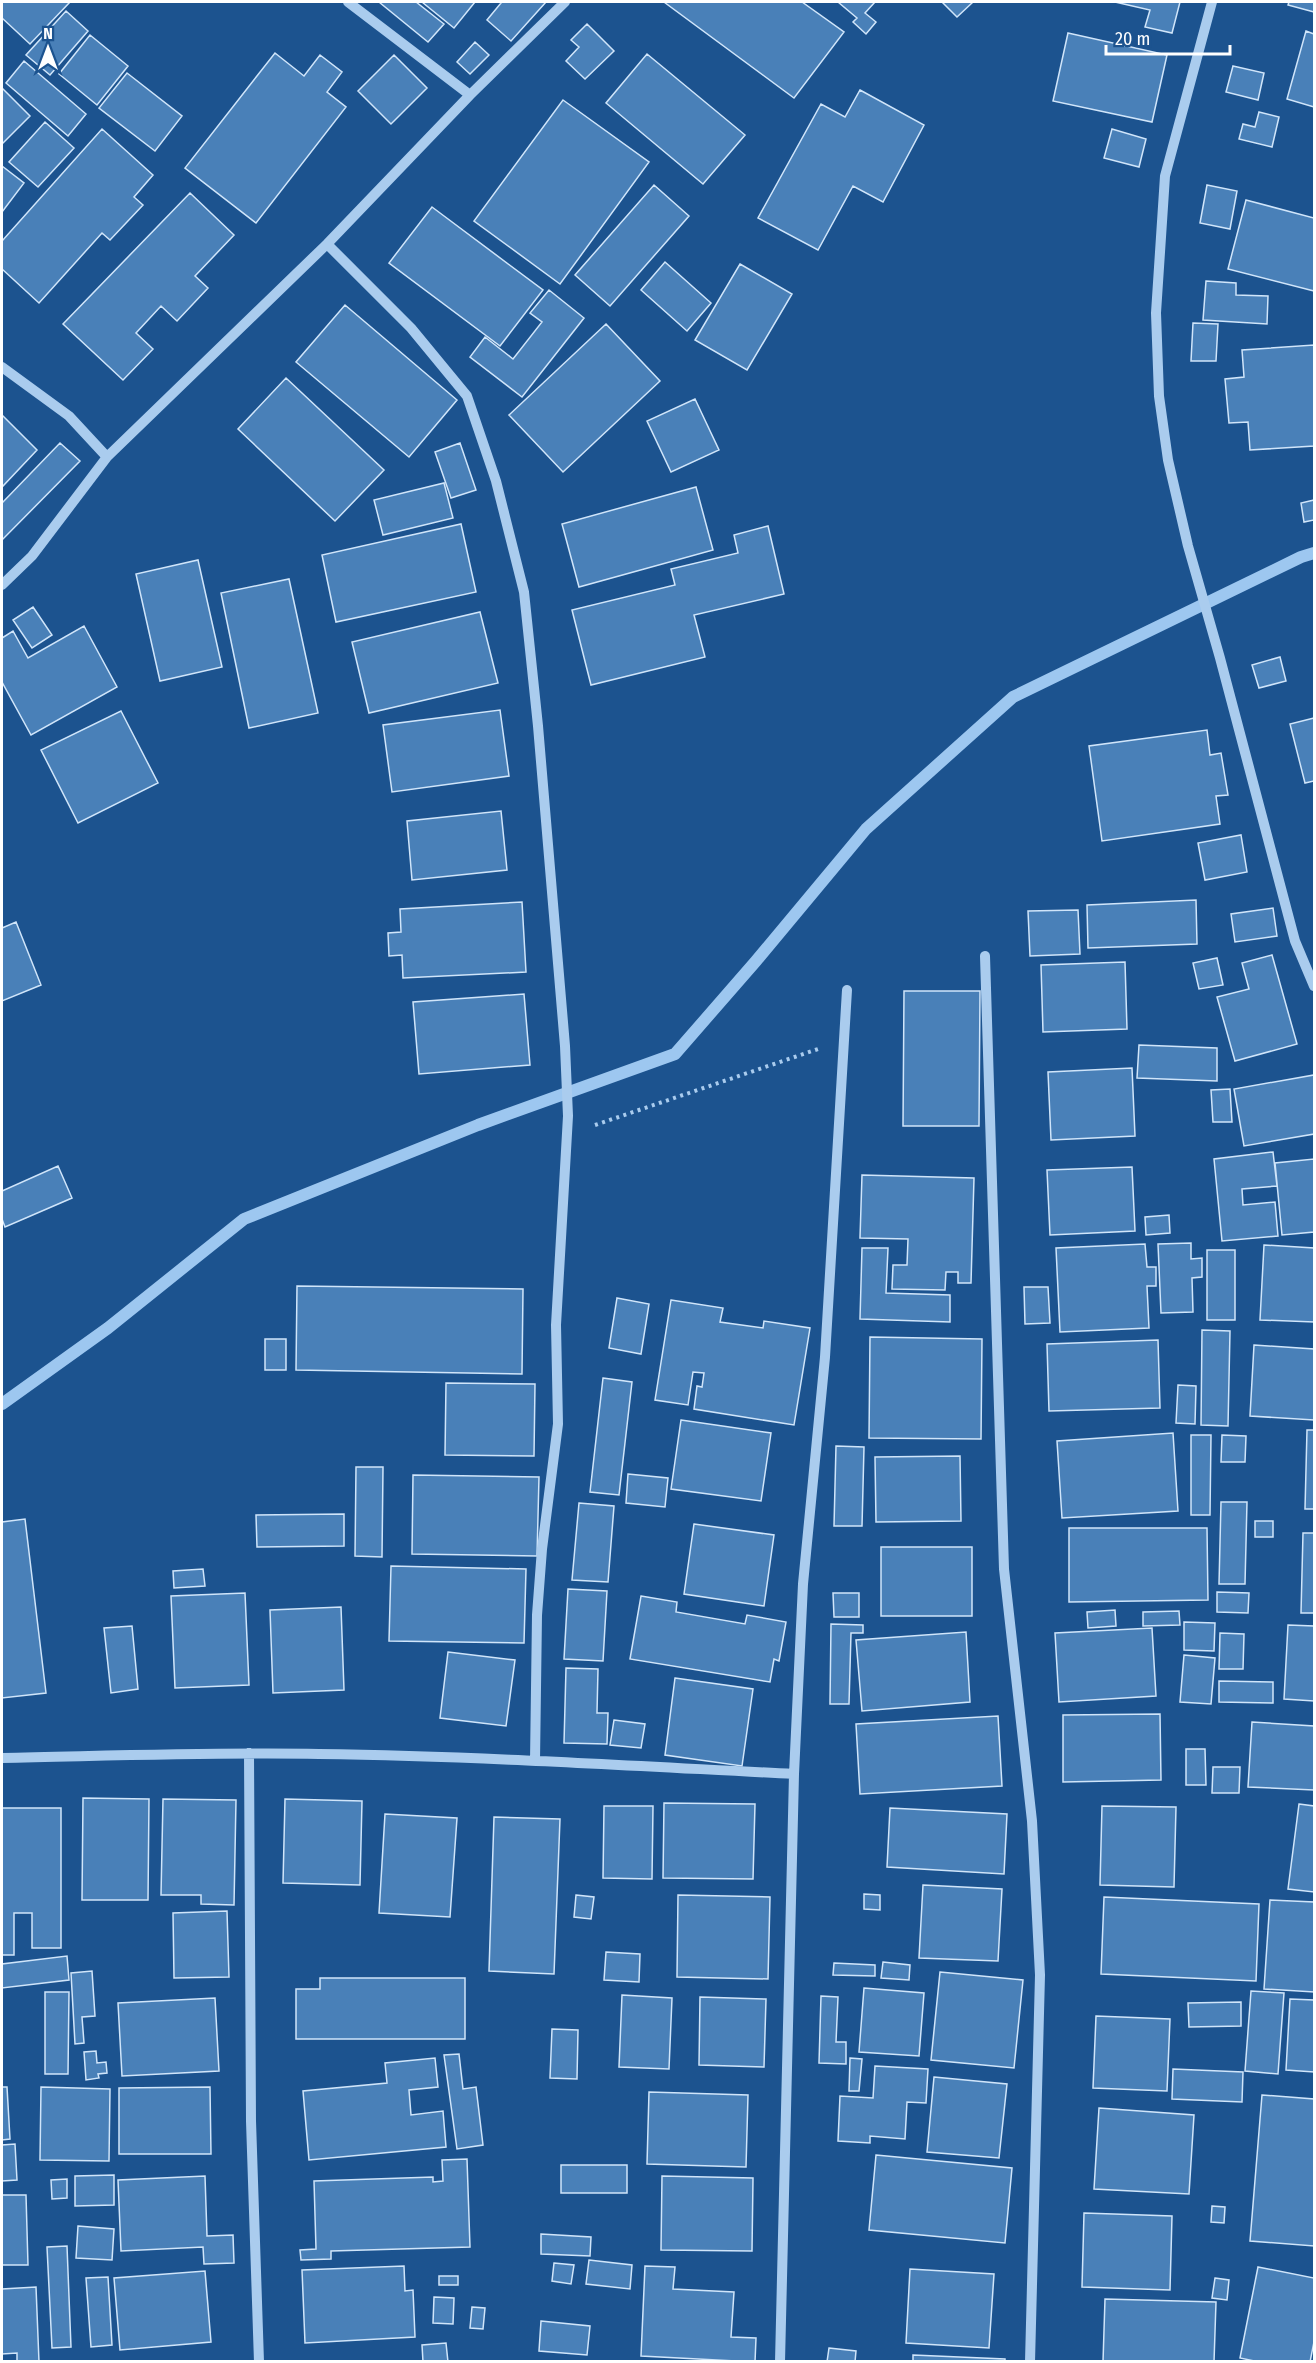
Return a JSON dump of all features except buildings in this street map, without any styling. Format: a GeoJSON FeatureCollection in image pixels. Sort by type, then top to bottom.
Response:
{"type":"FeatureCollection","features":[{"type":"Feature","properties":{"kind":"street"},"geometry":{"type":"LineString","coordinates":[[348,2],[470,95]]}},
{"type":"Feature","properties":{"kind":"street"},"geometry":{"type":"LineString","coordinates":[[2,585],[32,556],[107,457],[327,244],[470,95],[565,2]]}},
{"type":"Feature","properties":{"kind":"street"},"geometry":{"type":"LineString","coordinates":[[1212,2],[1165,176],[1156,313],[1159,396],[1168,460],[1188,546],[1220,658],[1294,942],[1314,986]]}},
{"type":"Feature","properties":{"kind":"street"},"geometry":{"type":"LineString","coordinates":[[327,244],[411,328],[468,396],[496,481],[524,592],[538,726],[565,1046],[568,1116],[556,1325],[558,1424],[542,1549],[537,1615],[534,1761]]}},
{"type":"Feature","properties":{"kind":"street"},"geometry":{"type":"LineString","coordinates":[[2,367],[69,416],[107,457]]}},
{"type":"Feature","properties":{"kind":"street"},"geometry":{"type":"LineString","coordinates":[[985,956],[1004,1569],[1032,1821],[1040,1975],[1030,2361]]}},
{"type":"Feature","properties":{"kind":"street"},"geometry":{"type":"LineString","coordinates":[[780,2361],[795,1774],[803,1584],[825,1356],[847,990]]}},
{"type":"Feature","properties":{"kind":"street"},"geometry":{"type":"LineString","coordinates":[[2,1758],[249,1753],[534,1761],[795,1774]]}},
{"type":"Feature","properties":{"kind":"street"},"geometry":{"type":"LineString","coordinates":[[249,1753],[251,2121],[259,2361]]}},
{"type":"Feature","properties":{"kind":"path"},"geometry":{"type":"LineString","coordinates":[[566,1135],[844,1040]]}},
{"type":"Feature","properties":{"kind":"waterway"},"geometry":{"type":"LineString","coordinates":[[2,1404],[108,1328],[244,1219],[478,1125],[675,1054],[866,829],[1013,697],[1301,557],[1314,553]]}}]}
